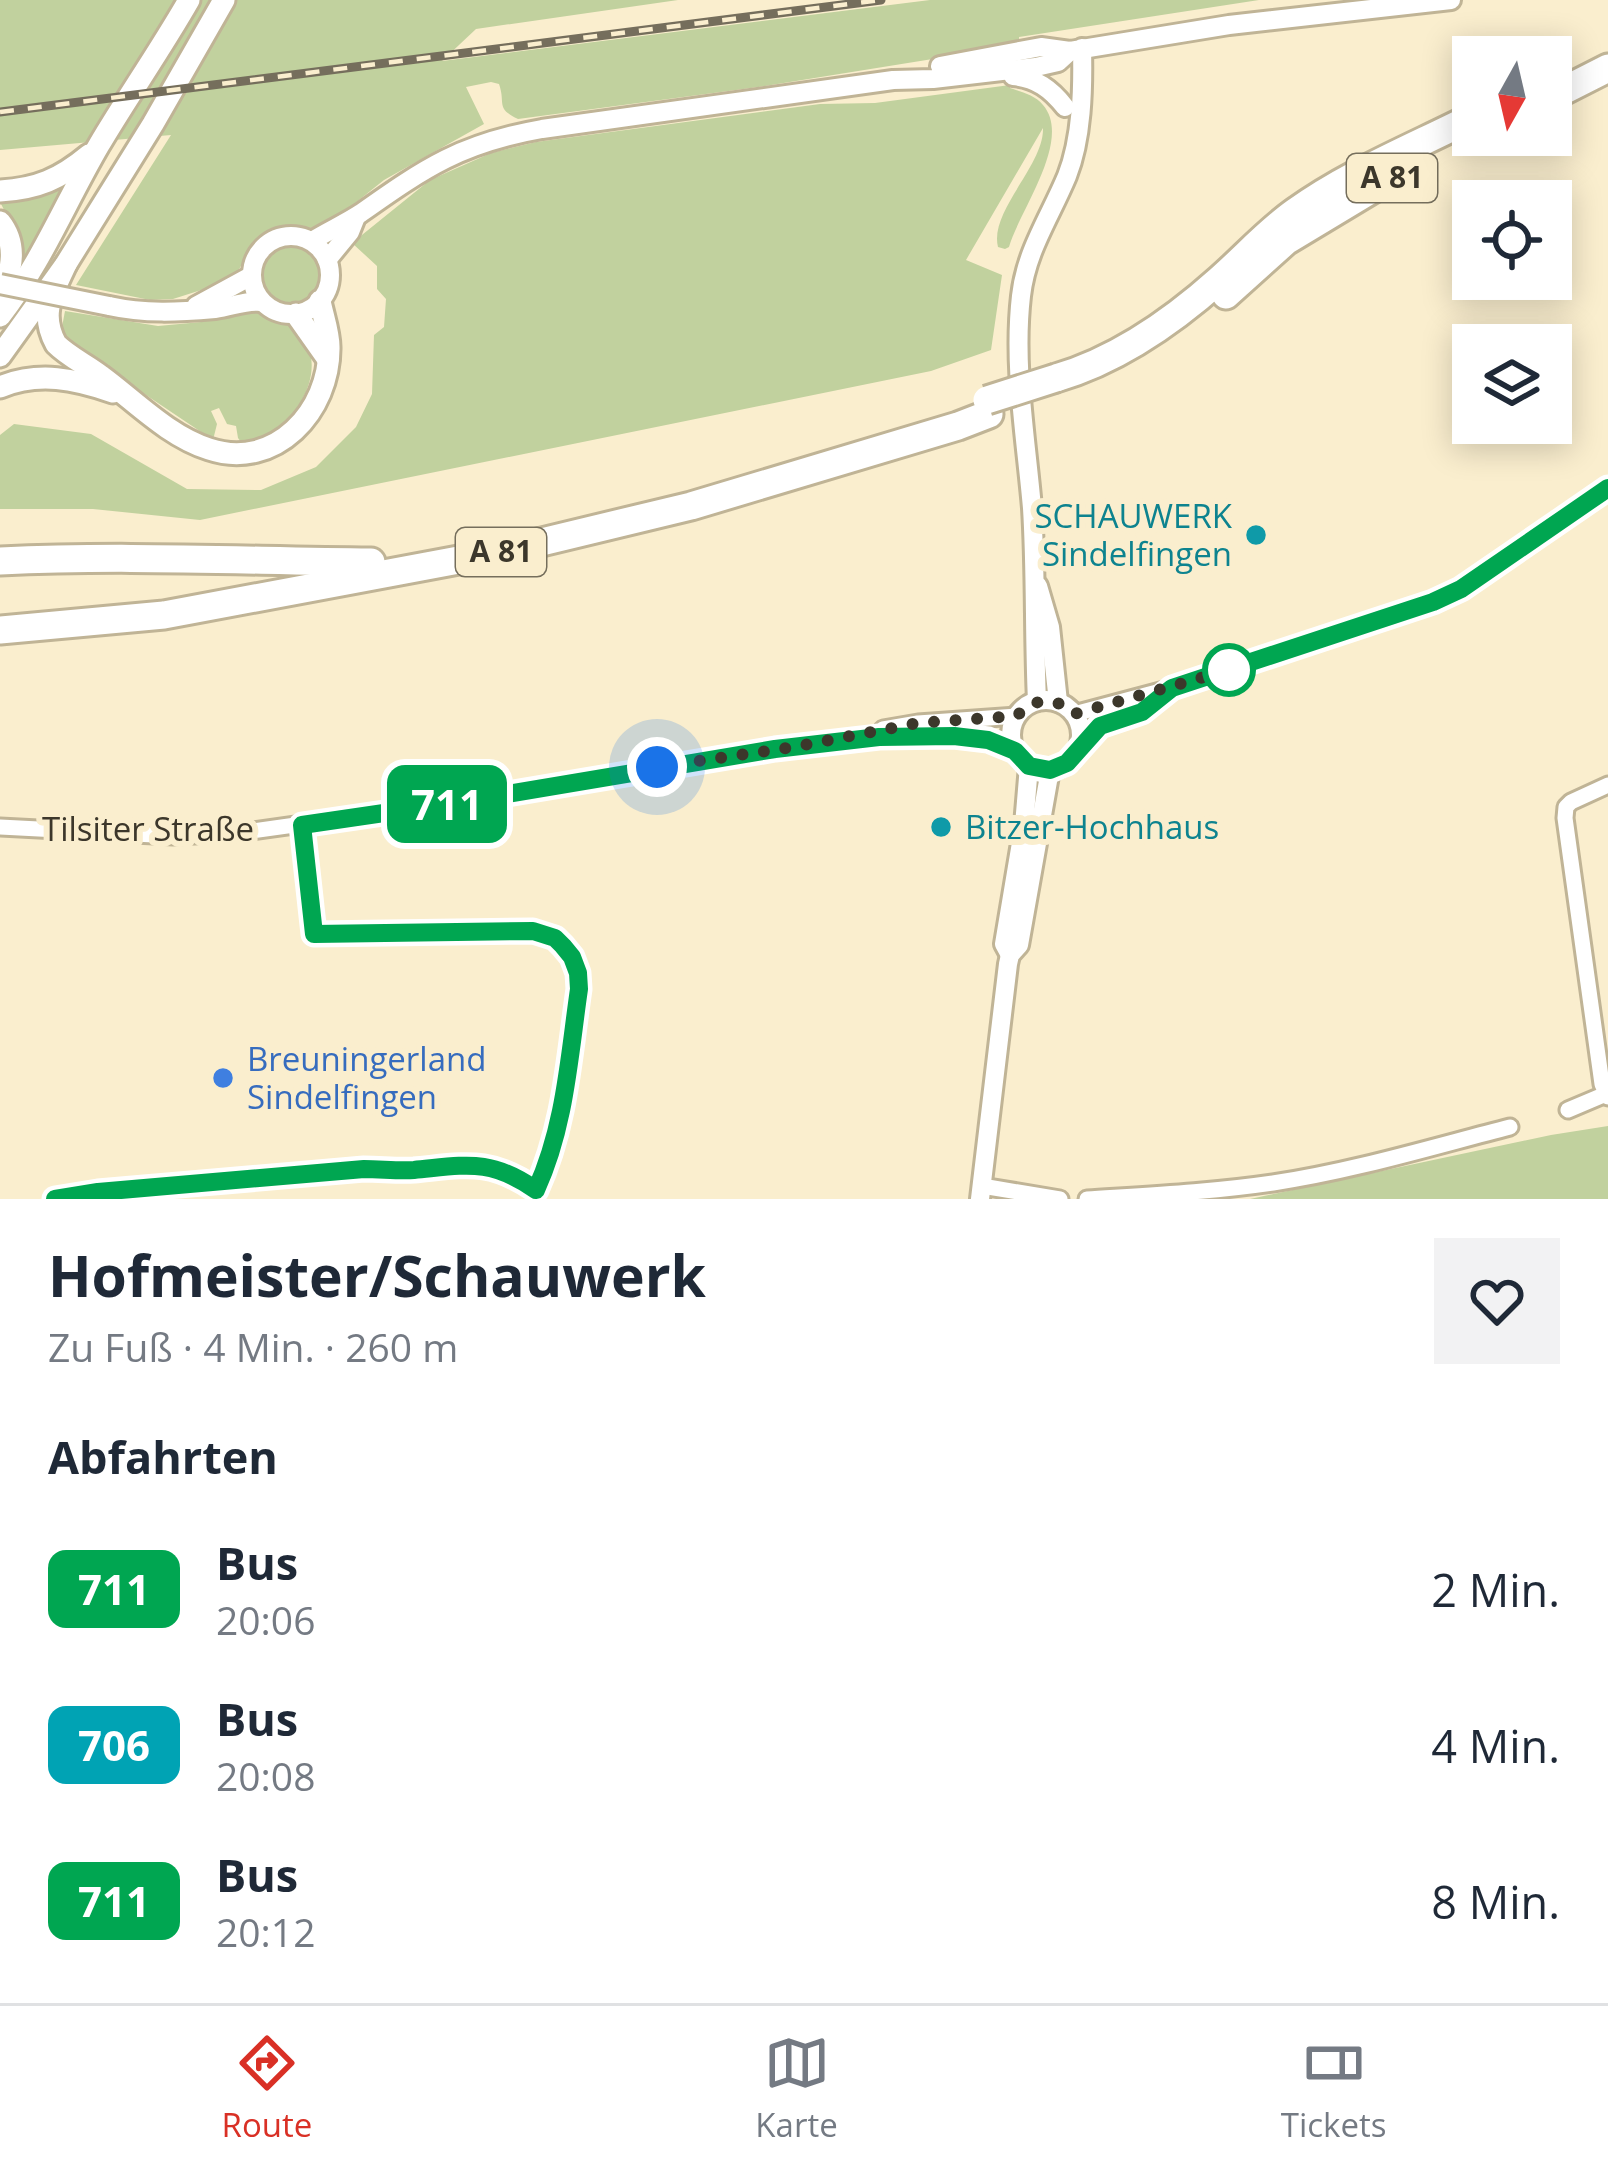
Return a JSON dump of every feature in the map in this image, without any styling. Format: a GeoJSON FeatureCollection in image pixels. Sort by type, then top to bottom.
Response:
{"type":"FeatureCollection","features":[{"type":"Feature","properties":{"kind":"highway"},"geometry":{"type":"LineString","coordinates":[[1572,66],[1608,48]]}},
{"type":"Feature","properties":{"kind":"highway"},"geometry":{"type":"LineString","coordinates":[[1572,86],[1608,68]]}},
{"type":"Feature","properties":{"kind":"highway","name":"A 81"},"geometry":{"type":"LineString","coordinates":[[0,614],[163,600],[567,522],[698,490],[1057,385],[1177,316],[1299,209],[1452,128]]}},
{"type":"Feature","properties":{"kind":"highway","name":"A 81"},"geometry":{"type":"LineString","coordinates":[[1057,385],[1086,383],[1150,350],[1215,305],[1310,225],[1452,148]]}},
{"type":"Feature","properties":{"kind":"highway","name":"A 81"},"geometry":{"type":"LineString","coordinates":[[0,630],[164,615],[559,540],[692,506],[958,426],[988,407]]}},
{"type":"Feature","properties":{"kind":"highway"},"geometry":{"type":"LineString","coordinates":[[0,561],[155,557],[370,562]]}},
{"type":"Feature","properties":{"kind":"main road"},"geometry":{"type":"LineString","coordinates":[[0,313],[20,291],[48,245],[98,147],[189,0]]}},
{"type":"Feature","properties":{"kind":"main road"},"geometry":{"type":"LineString","coordinates":[[0,356],[66,264],[224,0]]}},
{"type":"Feature","properties":{"kind":"main road"},"geometry":{"type":"LineString","coordinates":[[0,191],[25,190],[57,179],[98,147]]}},
{"type":"Feature","properties":{"kind":"main road"},"geometry":{"type":"LineString","coordinates":[[0,222],[12,254],[0,313]]}},
{"type":"Feature","properties":{"kind":"main road"},"geometry":{"type":"LineString","coordinates":[[66,264],[47,317],[50,334],[61,350],[196,444],[233,454],[253,453],[280,442],[308,417],[328,359],[320,301]]}},
{"type":"Feature","properties":{"kind":"main road"},"geometry":{"type":"LineString","coordinates":[[296,314],[328,359]]}},
{"type":"Feature","properties":{"kind":"main road"},"geometry":{"type":"LineString","coordinates":[[0,387],[58,377],[125,396]]}},
{"type":"Feature","properties":{"kind":"street"},"geometry":{"type":"LineString","coordinates":[[893,80],[918,70],[1041,47],[1076,50],[1229,25],[1451,0]]}},
{"type":"Feature","properties":{"kind":"street"},"geometry":{"type":"LineString","coordinates":[[262,302],[251,276],[254,260],[271,241],[287,236],[312,241],[356,217],[428,166],[502,137],[893,80],[1058,62],[1076,50]]}},
{"type":"Feature","properties":{"kind":"street"},"geometry":{"type":"LineString","coordinates":[[1075,142],[1060,73],[1076,50]]}},
{"type":"Feature","properties":{"kind":"street"},"geometry":{"type":"LineString","coordinates":[[1037,701],[1036,581],[1019,360],[1020,308],[1027,262],[1067,176],[1075,142],[1081,102],[1076,50]]}},
{"type":"Feature","properties":{"kind":"street"},"geometry":{"type":"LineString","coordinates":[[973,74],[1031,79],[1065,107]]}},
{"type":"Feature","properties":{"kind":"street"},"geometry":{"type":"LineString","coordinates":[[327,260],[356,217]]}},
{"type":"Feature","properties":{"kind":"street"},"geometry":{"type":"LineString","coordinates":[[0,284],[142,313],[262,302],[296,314],[309,310],[327,290],[327,260],[312,241]]}},
{"type":"Feature","properties":{"kind":"street"},"geometry":{"type":"LineString","coordinates":[[192,309],[251,276]]}},
{"type":"Feature","properties":{"kind":"street"},"geometry":{"type":"LineString","coordinates":[[1172,688],[1142,712],[1100,726],[1067,763],[1050,770],[1029,766],[1015,751],[1011,733],[1017,716],[1037,701],[1066,708],[1172,688],[1433,602],[1461,589],[1608,488]]}},
{"type":"Feature","properties":{"kind":"street"},"geometry":{"type":"LineString","coordinates":[[1036,581],[1047,608],[1066,708],[1081,730],[1079,748]]}},
{"type":"Feature","properties":{"kind":"street","name":"Tilsiter Straße"},"geometry":{"type":"LineString","coordinates":[[794,747],[918,723],[1017,716]]}},
{"type":"Feature","properties":{"kind":"street","name":"Tilsiter Straße"},"geometry":{"type":"LineString","coordinates":[[0,827],[152,836],[238,833],[879,737],[954,736],[988,740],[1015,751]]}},
{"type":"Feature","properties":{"kind":"street"},"geometry":{"type":"LineString","coordinates":[[1010,955],[1004,944],[1029,766]]}},
{"type":"Feature","properties":{"kind":"street"},"geometry":{"type":"LineString","coordinates":[[1050,770],[1019,945],[1010,955],[981,1192],[1060,1199]]}},
{"type":"Feature","properties":{"kind":"street"},"geometry":{"type":"LineString","coordinates":[[1568,1110],[1607,1095],[1566,807],[1608,785]]}},
{"type":"Feature","properties":{"kind":"street"},"geometry":{"type":"LineString","coordinates":[[1087,1199],[1272,1183],[1510,1126]]}},
{"type":"Feature","properties":{"kind":"green space"},"geometry":{"type":"Polygon","coordinates":[[[0,0],[678,0],[476,29],[442,61],[930,0],[1259,0],[1019,37],[1019,45],[765,86],[518,119],[504,108],[499,84],[466,87],[484,124],[384,180],[329,224],[317,229],[284,227],[263,236],[236,275],[173,299],[150,300],[76,285],[171,135],[0,150],[0,0]]]}},
{"type":"Feature","properties":{"kind":"green space"},"geometry":{"type":"Polygon","coordinates":[[[1010,85],[1043,105],[1051,120],[1052,137],[1041,176],[1009,247],[998,247],[1001,219],[1035,158],[1043,128],[966,260],[1002,275],[991,350],[931,371],[200,520],[93,509],[0,509],[0,435],[14,424],[91,434],[187,489],[261,490],[316,467],[356,427],[372,394],[374,335],[384,327],[386,299],[377,289],[377,266],[352,243],[430,180],[491,153],[536,142],[820,104],[875,103],[1010,85]]]}},
{"type":"Feature","properties":{"kind":"green space"},"geometry":{"type":"Polygon","coordinates":[[[60,188],[22,263],[20,241],[0,202],[26,200],[60,188]]]}},
{"type":"Feature","properties":{"kind":"green space"},"geometry":{"type":"Polygon","coordinates":[[[291,247],[311,255],[319,275],[311,295],[291,303],[271,295],[263,275],[271,255],[291,247]]]}},
{"type":"Feature","properties":{"kind":"green space"},"geometry":{"type":"Polygon","coordinates":[[[248,309],[299,331],[311,356],[311,370],[304,397],[287,420],[268,434],[241,442],[236,426],[227,424],[219,408],[211,411],[217,424],[213,440],[67,342],[62,327],[65,311],[158,326],[201,322],[248,309]]]}},
{"type":"Feature","properties":{"kind":"green space"},"geometry":{"type":"Polygon","coordinates":[[[1608,1126],[1608,1199],[1250,1199],[1551,1135],[1608,1126]]]}},
{"type":"Feature","properties":{"kind":"railway"},"geometry":{"type":"LineString","coordinates":[[0,112],[881,0]]}},
{"type":"Feature","properties":{"kind":"bus line","name":"711"},"geometry":{"type":"LineString","coordinates":[[55,1199],[364,1169],[466,1164],[514,1174],[536,1190],[548,1166],[565,1103],[579,989],[572,957],[555,938],[521,929],[314,934],[302,825],[775,749],[879,737],[988,740],[1015,751],[1039,770],[1059,768],[1100,726],[1142,712],[1172,688],[1461,589],[1608,488]]}},
{"type":"Feature","properties":{"kind":"place","name":"SCHAUWERK Sindelfingen"},"geometry":{"type":"Point","coordinates":[1256,535]}},
{"type":"Feature","properties":{"kind":"place","name":"Bitzer-Hochhaus"},"geometry":{"type":"Point","coordinates":[941,827]}},
{"type":"Feature","properties":{"kind":"place","name":"Breuningerland Sindelfingen"},"geometry":{"type":"Point","coordinates":[223,1078]}},
{"type":"Feature","properties":{"kind":"route"},"geometry":{"type":"LineString","coordinates":[[657,767],[918,723],[1017,716],[1037,701],[1058,702],[1074,714],[1229,670]]}}]}
